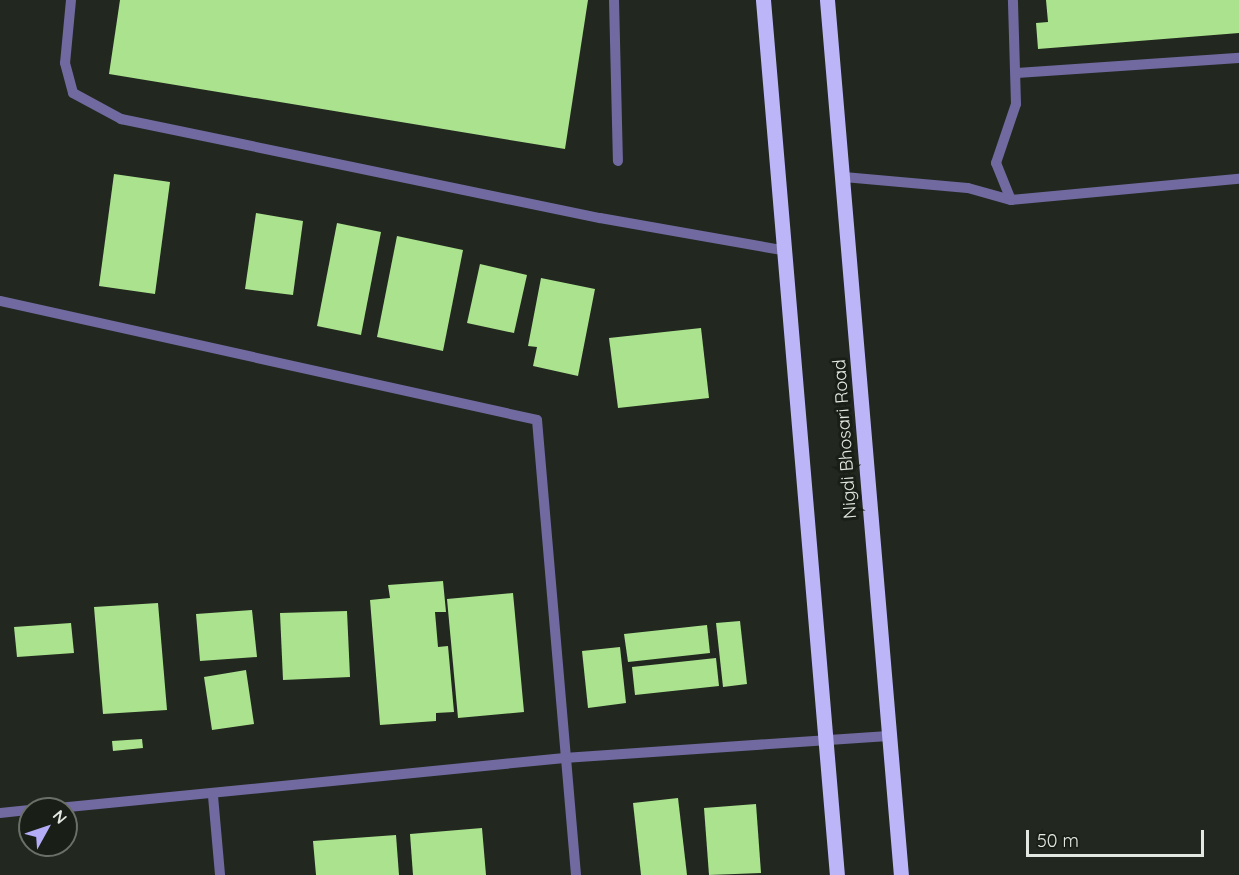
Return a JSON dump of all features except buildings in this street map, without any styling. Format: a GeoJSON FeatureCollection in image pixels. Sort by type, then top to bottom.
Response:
{"type":"FeatureCollection","features":[{"type":"Feature","properties":{"kind":"main road"},"geometry":{"type":"LineString","coordinates":[[763,0],[782,250],[837,875]]}},
{"type":"Feature","properties":{"kind":"main road","name":"Nigdi Bhosari Road"},"geometry":{"type":"LineString","coordinates":[[827,0],[844,177],[901,875]]}},
{"type":"Feature","properties":{"kind":"lane"},"geometry":{"type":"LineString","coordinates":[[71,0],[64,63],[73,93],[121,119],[600,218],[782,250]]}},
{"type":"Feature","properties":{"kind":"lane"},"geometry":{"type":"LineString","coordinates":[[614,0],[618,161]]}},
{"type":"Feature","properties":{"kind":"lane"},"geometry":{"type":"LineString","coordinates":[[1011,200],[996,163],[1016,104],[1017,73],[1013,0]]}},
{"type":"Feature","properties":{"kind":"lane"},"geometry":{"type":"LineString","coordinates":[[1017,73],[1239,58]]}},
{"type":"Feature","properties":{"kind":"lane"},"geometry":{"type":"LineString","coordinates":[[844,177],[969,188],[1011,200],[1239,179]]}},
{"type":"Feature","properties":{"kind":"lane"},"geometry":{"type":"LineString","coordinates":[[0,301],[537,420],[564,758],[576,875]]}},
{"type":"Feature","properties":{"kind":"lane"},"geometry":{"type":"LineString","coordinates":[[78,807],[213,796],[564,758],[888,736]]}},
{"type":"Feature","properties":{"kind":"lane"},"geometry":{"type":"LineString","coordinates":[[213,796],[220,875]]}},
{"type":"Feature","properties":{"kind":"lane"},"geometry":{"type":"LineString","coordinates":[[0,813],[18,811]]}}]}
